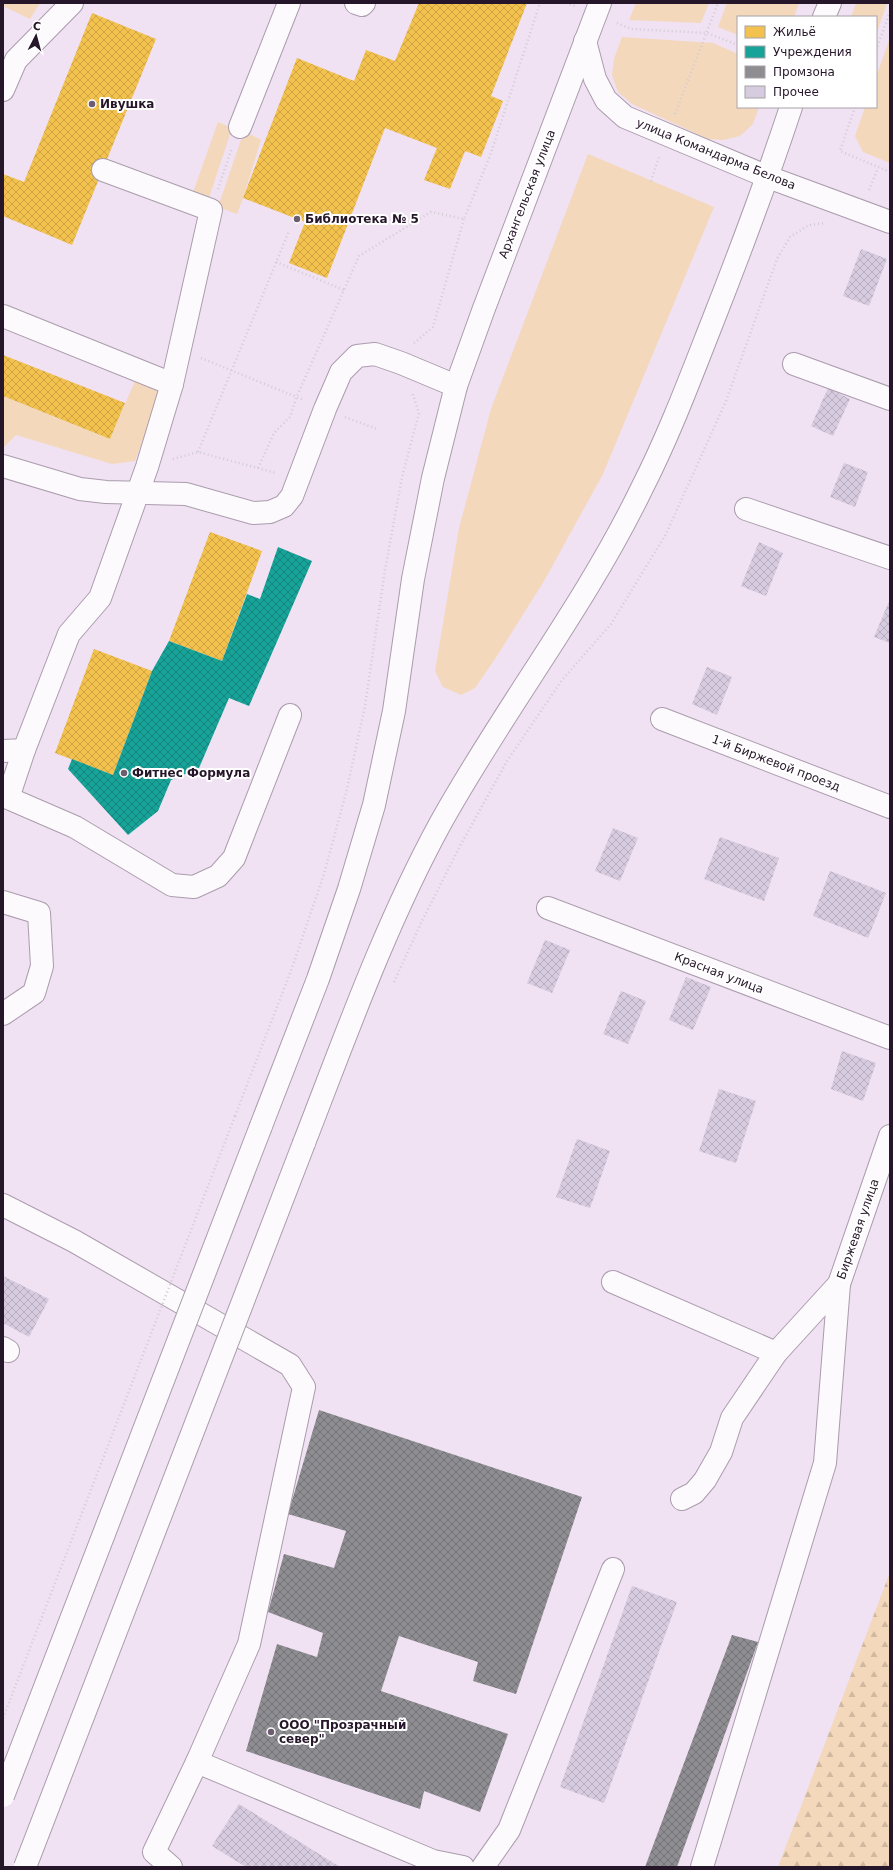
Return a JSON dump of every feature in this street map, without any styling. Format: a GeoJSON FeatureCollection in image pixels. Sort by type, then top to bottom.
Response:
{"type":"FeatureCollection","features":[{"type":"Feature","properties":{"kind":"main road"},"geometry":{"type":"LineString","coordinates":[[3,90],[16,60],[72,3]]}},
{"type":"Feature","properties":{"kind":"main road"},"geometry":{"type":"LineString","coordinates":[[240,128],[289,3]]}},
{"type":"Feature","properties":{"kind":"main road"},"geometry":{"type":"LineString","coordinates":[[356,3],[362,5],[364,3]]}},
{"type":"Feature","properties":{"kind":"main road"},"geometry":{"type":"LineString","coordinates":[[824,16],[830,3]]}},
{"type":"Feature","properties":{"kind":"main road","name":"Архангельская улица"},"geometry":{"type":"LineString","coordinates":[[3,1796],[318,979],[349,890],[374,805],[394,711],[413,579],[433,478],[456,386],[598,9]]}},
{"type":"Feature","properties":{"kind":"main road","name":"улица Командарма Белова"},"geometry":{"type":"LineString","coordinates":[[585,41],[595,79],[606,100],[625,117],[768,177],[890,222]]}},
{"type":"Feature","properties":{"kind":"main road"},"geometry":{"type":"LineString","coordinates":[[25,1867],[304,1142],[364,990],[398,910],[439,826],[486,746],[600,567],[642,489],[679,408],[768,177],[792,108]]}},
{"type":"Feature","properties":{"kind":"main road"},"geometry":{"type":"LineString","coordinates":[[103,170],[211,210],[172,384],[147,467],[100,598],[69,634],[13,750],[8,798],[75,827],[172,885],[194,887],[218,876],[234,858],[290,715]]}},
{"type":"Feature","properties":{"kind":"main road"},"geometry":{"type":"LineString","coordinates":[[3,316],[172,384]]}},
{"type":"Feature","properties":{"kind":"main road"},"geometry":{"type":"LineString","coordinates":[[3,466],[80,489],[138,493],[186,494],[253,513],[270,512],[284,506],[292,496],[324,409],[342,372],[358,356],[375,354],[456,386]]}},
{"type":"Feature","properties":{"kind":"main road"},"geometry":{"type":"LineString","coordinates":[[794,364],[890,398]]}},
{"type":"Feature","properties":{"kind":"main road"},"geometry":{"type":"LineString","coordinates":[[746,509],[890,558]]}},
{"type":"Feature","properties":{"kind":"main road","name":"1-й Биржевой проезд"},"geometry":{"type":"LineString","coordinates":[[662,719],[890,807]]}},
{"type":"Feature","properties":{"kind":"main road"},"geometry":{"type":"LineString","coordinates":[[3,902],[39,913],[42,966],[34,993],[3,1014]]}},
{"type":"Feature","properties":{"kind":"main road","name":"Красная улица"},"geometry":{"type":"LineString","coordinates":[[548,908],[890,1038]]}},
{"type":"Feature","properties":{"kind":"main road","name":"Биржевая улица"},"geometry":{"type":"LineString","coordinates":[[682,1499],[694,1493],[705,1480],[721,1452],[732,1418],[776,1353],[839,1284],[890,1136]]}},
{"type":"Feature","properties":{"kind":"main road"},"geometry":{"type":"LineString","coordinates":[[3,1205],[74,1241],[290,1365],[304,1387],[249,1644],[197,1762],[154,1852],[170,1867]]}},
{"type":"Feature","properties":{"kind":"main road"},"geometry":{"type":"LineString","coordinates":[[613,1282],[776,1353]]}},
{"type":"Feature","properties":{"kind":"main road"},"geometry":{"type":"LineString","coordinates":[[702,1867],[825,1463],[839,1284]]}},
{"type":"Feature","properties":{"kind":"main road"},"geometry":{"type":"LineString","coordinates":[[483,1867],[509,1830],[613,1568]]}},
{"type":"Feature","properties":{"kind":"main road"},"geometry":{"type":"LineString","coordinates":[[197,1762],[431,1864],[463,1867]]}},
{"type":"Feature","properties":{"kind":"path"},"geometry":{"type":"LineString","coordinates":[[3,1718],[292,968],[324,874],[346,793],[365,706],[385,570],[401,484],[418,413],[412,391],[395,381],[407,346],[420,340],[433,327],[464,219],[490,156],[540,3]]}},
{"type":"Feature","properties":{"kind":"path"},"geometry":{"type":"LineString","coordinates":[[566,3],[598,9],[631,29],[707,32],[737,45]]}},
{"type":"Feature","properties":{"kind":"path"},"geometry":{"type":"LineString","coordinates":[[651,181],[666,135],[718,3]]}},
{"type":"Feature","properties":{"kind":"path"},"geometry":{"type":"LineString","coordinates":[[877,47],[890,12]]}},
{"type":"Feature","properties":{"kind":"path"},"geometry":{"type":"LineString","coordinates":[[855,108],[840,151],[890,172]]}},
{"type":"Feature","properties":{"kind":"path"},"geometry":{"type":"LineString","coordinates":[[211,210],[240,128]]}},
{"type":"Feature","properties":{"kind":"path"},"geometry":{"type":"LineString","coordinates":[[258,468],[274,433],[290,417],[297,396],[359,256],[432,212],[464,219]]}},
{"type":"Feature","properties":{"kind":"path"},"geometry":{"type":"LineString","coordinates":[[392,986],[421,923],[460,846],[507,761],[562,680],[611,624],[666,534],[726,401],[778,259],[790,237],[809,225],[826,223]]}},
{"type":"Feature","properties":{"kind":"path"},"geometry":{"type":"LineString","coordinates":[[198,452],[289,231]]}},
{"type":"Feature","properties":{"kind":"path"},"geometry":{"type":"LineString","coordinates":[[276,262],[344,290]]}},
{"type":"Feature","properties":{"kind":"path"},"geometry":{"type":"LineString","coordinates":[[180,349],[231,372],[297,396],[324,409],[377,429]]}},
{"type":"Feature","properties":{"kind":"path"},"geometry":{"type":"LineString","coordinates":[[147,467],[198,452],[298,478]]}},
{"type":"Feature","properties":{"kind":"green space"},"geometry":{"type":"Polygon","coordinates":[[[3,3],[40,3],[30,19],[3,6],[3,3]]]}},
{"type":"Feature","properties":{"kind":"green space"},"geometry":{"type":"Polygon","coordinates":[[[636,3],[709,3],[701,23],[629,20],[636,3]]]}},
{"type":"Feature","properties":{"kind":"green space"},"geometry":{"type":"Polygon","coordinates":[[[727,3],[799,3],[794,16],[737,16],[737,35],[718,27],[727,3]]]}},
{"type":"Feature","properties":{"kind":"green space"},"geometry":{"type":"Polygon","coordinates":[[[856,3],[887,3],[877,32],[877,16],[851,16],[856,3]]]}},
{"type":"Feature","properties":{"kind":"green space"},"geometry":{"type":"Polygon","coordinates":[[[622,37],[713,43],[737,54],[737,108],[759,108],[753,124],[740,136],[723,140],[708,139],[632,104],[618,92],[612,75],[614,59],[622,37]]]}},
{"type":"Feature","properties":{"kind":"green space"},"geometry":{"type":"Polygon","coordinates":[[[890,38],[890,163],[863,152],[855,136],[865,108],[877,108],[877,74],[890,38]]]}},
{"type":"Feature","properties":{"kind":"green space"},"geometry":{"type":"Polygon","coordinates":[[[218,122],[232,128],[207,204],[191,198],[218,122]]]}},
{"type":"Feature","properties":{"kind":"green space"},"geometry":{"type":"Polygon","coordinates":[[[244,131],[261,140],[237,214],[218,207],[244,131]]]}},
{"type":"Feature","properties":{"kind":"green space"},"geometry":{"type":"Polygon","coordinates":[[[588,154],[714,207],[603,474],[544,581],[497,656],[475,688],[461,695],[443,687],[435,671],[459,528],[491,409],[588,154]]]}},
{"type":"Feature","properties":{"kind":"green space"},"geometry":{"type":"Polygon","coordinates":[[[135,381],[161,390],[135,461],[112,464],[16,435],[3,448],[3,396],[110,439],[135,381]]]}},
{"type":"Feature","properties":{"kind":"green space"},"geometry":{"type":"Polygon","coordinates":[[[890,1572],[890,1867],[778,1867],[890,1572]]]}},
{"type":"Feature","properties":{"kind":"building: Жильё"},"geometry":{"type":"Polygon","coordinates":[[[419,3],[527,3],[491,96],[503,101],[481,157],[465,151],[450,189],[424,180],[437,148],[385,128],[327,278],[289,263],[305,222],[243,198],[297,58],[354,81],[366,50],[395,61],[419,3]]]}},
{"type":"Feature","properties":{"kind":"building: Жильё","name":"Ивушка"},"geometry":{"type":"Polygon","coordinates":[[[92,13],[156,39],[72,245],[3,216],[3,174],[24,182],[92,13]]]}},
{"type":"Feature","properties":{"kind":"building: Жильё"},"geometry":{"type":"Polygon","coordinates":[[[3,355],[125,403],[110,439],[3,396],[3,355]]]}},
{"type":"Feature","properties":{"kind":"building: Жильё"},"geometry":{"type":"Polygon","coordinates":[[[210,532],[262,551],[222,661],[169,641],[210,532]]]}},
{"type":"Feature","properties":{"kind":"building: Жильё"},"geometry":{"type":"Polygon","coordinates":[[[94,649],[152,671],[113,775],[55,753],[94,649]]]}},
{"type":"Feature","properties":{"kind":"building: Учреждения"},"geometry":{"type":"Polygon","coordinates":[[[278,547],[312,561],[249,706],[229,698],[199,768],[171,780],[158,811],[128,835],[68,769],[72,759],[113,775],[152,671],[169,641],[222,661],[247,594],[260,599],[278,547]]]}},
{"type":"Feature","properties":{"kind":"building: Промзона"},"geometry":{"type":"Polygon","coordinates":[[[319,1410],[582,1497],[516,1694],[473,1681],[478,1662],[399,1636],[381,1691],[508,1734],[480,1812],[424,1791],[420,1809],[246,1751],[277,1644],[317,1657],[323,1633],[268,1612],[284,1554],[334,1568],[346,1531],[288,1514],[319,1410]]]}},
{"type":"Feature","properties":{"kind":"building: Промзона"},"geometry":{"type":"Polygon","coordinates":[[[732,1635],[758,1642],[677,1867],[645,1867],[732,1635]]]}},
{"type":"Feature","properties":{"kind":"building: Прочее"},"geometry":{"type":"Polygon","coordinates":[[[861,249],[887,259],[869,306],[843,296],[861,249]]]}},
{"type":"Feature","properties":{"kind":"building: Прочее"},"geometry":{"type":"Polygon","coordinates":[[[828,388],[850,399],[833,436],[811,426],[828,388]]]}},
{"type":"Feature","properties":{"kind":"building: Прочее"},"geometry":{"type":"Polygon","coordinates":[[[844,463],[868,472],[855,507],[830,497],[844,463]]]}},
{"type":"Feature","properties":{"kind":"building: Прочее"},"geometry":{"type":"Polygon","coordinates":[[[759,542],[783,553],[766,596],[741,586],[759,542]]]}},
{"type":"Feature","properties":{"kind":"building: Прочее"},"geometry":{"type":"Polygon","coordinates":[[[890,599],[890,643],[874,637],[890,599]]]}},
{"type":"Feature","properties":{"kind":"building: Прочее"},"geometry":{"type":"Polygon","coordinates":[[[707,667],[732,677],[717,715],[692,704],[707,667]]]}},
{"type":"Feature","properties":{"kind":"building: Прочее"},"geometry":{"type":"Polygon","coordinates":[[[613,828],[638,838],[620,881],[595,871],[613,828]]]}},
{"type":"Feature","properties":{"kind":"building: Прочее"},"geometry":{"type":"Polygon","coordinates":[[[720,837],[779,858],[764,901],[704,879],[720,837]]]}},
{"type":"Feature","properties":{"kind":"building: Прочее"},"geometry":{"type":"Polygon","coordinates":[[[830,871],[886,893],[868,938],[813,916],[830,871]]]}},
{"type":"Feature","properties":{"kind":"building: Прочее"},"geometry":{"type":"Polygon","coordinates":[[[545,940],[570,950],[552,993],[527,983],[545,940]]]}},
{"type":"Feature","properties":{"kind":"building: Прочее"},"geometry":{"type":"Polygon","coordinates":[[[686,977],[711,987],[693,1030],[669,1020],[686,977]]]}},
{"type":"Feature","properties":{"kind":"building: Прочее"},"geometry":{"type":"Polygon","coordinates":[[[621,991],[646,1001],[628,1044],[603,1034],[621,991]]]}},
{"type":"Feature","properties":{"kind":"building: Прочее"},"geometry":{"type":"Polygon","coordinates":[[[842,1051],[876,1063],[863,1101],[831,1089],[842,1051]]]}},
{"type":"Feature","properties":{"kind":"building: Прочее"},"geometry":{"type":"Polygon","coordinates":[[[719,1089],[756,1101],[736,1163],[699,1151],[719,1089]]]}},
{"type":"Feature","properties":{"kind":"building: Прочее"},"geometry":{"type":"Polygon","coordinates":[[[577,1139],[610,1151],[590,1208],[556,1197],[577,1139]]]}},
{"type":"Feature","properties":{"kind":"building: Прочее"},"geometry":{"type":"Polygon","coordinates":[[[3,1276],[49,1299],[29,1337],[3,1323],[3,1276]]]}},
{"type":"Feature","properties":{"kind":"building: Прочее"},"geometry":{"type":"Polygon","coordinates":[[[632,1586],[677,1602],[604,1803],[560,1787],[632,1586]]]}},
{"type":"Feature","properties":{"kind":"building: Прочее"},"geometry":{"type":"Polygon","coordinates":[[[239,1804],[340,1867],[246,1867],[212,1846],[239,1804]]]}},
{"type":"Feature","properties":{"kind":"place","name":"Ивушка"},"geometry":{"type":"Point","coordinates":[92,104]}},
{"type":"Feature","properties":{"kind":"place","name":"Библиотека № 5"},"geometry":{"type":"Point","coordinates":[297,219]}},
{"type":"Feature","properties":{"kind":"place","name":"Фитнес Формула"},"geometry":{"type":"Point","coordinates":[124,773]}},
{"type":"Feature","properties":{"kind":"place","name":"ООО \"Прозрачный север\""},"geometry":{"type":"Point","coordinates":[271,1732]}}]}
